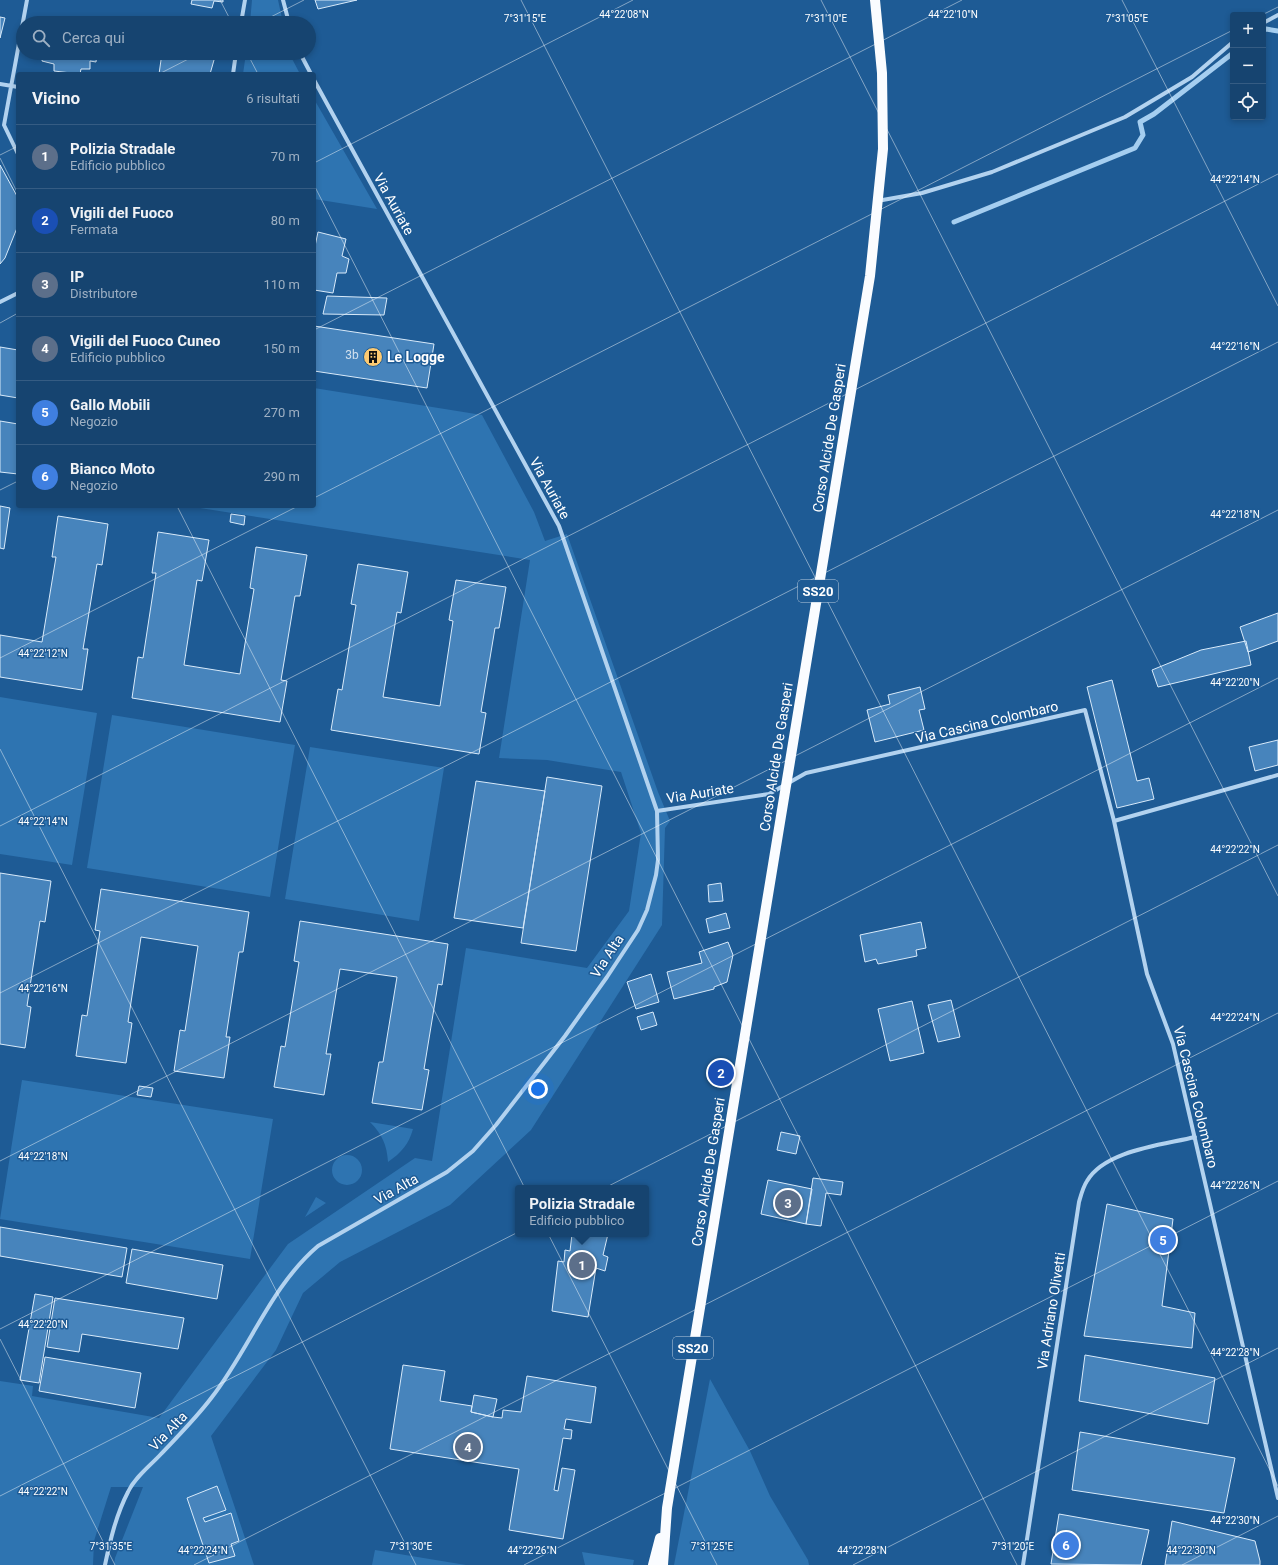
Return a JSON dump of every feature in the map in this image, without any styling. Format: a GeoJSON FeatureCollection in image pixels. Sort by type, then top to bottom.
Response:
{"type":"FeatureCollection","features":[{"type":"Feature","properties":{"kind":"main road","name":"Corso Alcide De Gasperi"},"geometry":{"type":"LineString","coordinates":[[663,1565],[666,1517],[870,276],[883,149],[882,73],[875,0]]}},
{"type":"Feature","properties":{"kind":"main road","name":"Corso Alcide De Gasperi"},"geometry":{"type":"LineString","coordinates":[[653,1565],[666,1517]]}},
{"type":"Feature","properties":{"kind":"street"},"geometry":{"type":"LineString","coordinates":[[24,16],[27,0]]}},
{"type":"Feature","properties":{"kind":"street"},"geometry":{"type":"LineString","coordinates":[[242,16],[244,0]]}},
{"type":"Feature","properties":{"kind":"street"},"geometry":{"type":"LineString","coordinates":[[283,0],[287,16]]}},
{"type":"Feature","properties":{"kind":"street"},"geometry":{"type":"LineString","coordinates":[[1266,21],[1278,14]]}},
{"type":"Feature","properties":{"kind":"street"},"geometry":{"type":"LineString","coordinates":[[877,201],[922,193],[992,172],[1125,117],[1192,76],[1230,44]]}},
{"type":"Feature","properties":{"kind":"street"},"geometry":{"type":"LineString","coordinates":[[16,150],[4,125],[17,60]]}},
{"type":"Feature","properties":{"kind":"street"},"geometry":{"type":"LineString","coordinates":[[233,72],[235,60]]}},
{"type":"Feature","properties":{"kind":"street"},"geometry":{"type":"LineString","coordinates":[[304,60],[310,72]]}},
{"type":"Feature","properties":{"kind":"street"},"geometry":{"type":"LineString","coordinates":[[0,84],[16,87]]}},
{"type":"Feature","properties":{"kind":"street","name":"Via Auriate"},"geometry":{"type":"LineString","coordinates":[[316,84],[559,526],[657,811],[769,794],[786,785]]}},
{"type":"Feature","properties":{"kind":"street"},"geometry":{"type":"LineString","coordinates":[[0,302],[16,294]]}},
{"type":"Feature","properties":{"kind":"street","name":"Via Cascina Colombaro"},"geometry":{"type":"LineString","coordinates":[[786,785],[806,773],[1085,710],[1114,821],[1147,974],[1173,1044],[1278,1498]]}},
{"type":"Feature","properties":{"kind":"street"},"geometry":{"type":"LineString","coordinates":[[1114,821],[1278,775]]}},
{"type":"Feature","properties":{"kind":"street","name":"Via Alta"},"geometry":{"type":"LineString","coordinates":[[105,1565],[112,1535],[128,1492],[136,1479],[195,1419],[214,1396],[241,1355],[278,1292],[303,1259],[325,1242],[447,1172],[473,1151],[496,1125],[565,1036],[638,930],[647,910],[657,867],[657,811]]}},
{"type":"Feature","properties":{"kind":"street","name":"Via Adriano Olivetti"},"geometry":{"type":"LineString","coordinates":[[1023,1565],[1079,1202],[1087,1181],[1103,1165],[1122,1154],[1195,1137]]}},
{"type":"Feature","properties":{"kind":"shaded area"},"geometry":{"type":"Polygon","coordinates":[[[252,0],[278,0],[281,16],[251,16],[252,0]]]}},
{"type":"Feature","properties":{"kind":"shaded area"},"geometry":{"type":"Polygon","coordinates":[[[245,60],[293,60],[299,72],[243,72],[245,60]]]}},
{"type":"Feature","properties":{"kind":"shaded area"},"geometry":{"type":"Polygon","coordinates":[[[316,102],[377,209],[316,199],[316,102]]]}},
{"type":"Feature","properties":{"kind":"shaded area"},"geometry":{"type":"Polygon","coordinates":[[[316,388],[482,415],[534,512],[545,541],[567,534],[658,792],[670,821],[665,828],[662,925],[531,1130],[450,1205],[340,1262],[303,1293],[276,1350],[211,1436],[254,1565],[114,1565],[115,1558],[143,1487],[111,1487],[94,1541],[93,1565],[0,1565],[0,1381],[33,1386],[32,1396],[159,1418],[288,1244],[415,1158],[432,1161],[466,948],[587,968],[629,911],[641,833],[621,772],[547,760],[499,758],[530,560],[200,508],[316,508],[316,388]]]}},
{"type":"Feature","properties":{"kind":"shaded area"},"geometry":{"type":"Polygon","coordinates":[[[0,697],[97,713],[72,865],[0,854],[0,697]]]}},
{"type":"Feature","properties":{"kind":"shaded area"},"geometry":{"type":"Polygon","coordinates":[[[112,715],[295,745],[270,897],[87,868],[112,715]]]}},
{"type":"Feature","properties":{"kind":"shaded area"},"geometry":{"type":"Polygon","coordinates":[[[310,747],[444,768],[419,921],[285,899],[310,747]]]}},
{"type":"Feature","properties":{"kind":"shaded area"},"geometry":{"type":"Polygon","coordinates":[[[22,1080],[273,1119],[250,1259],[0,1219],[22,1080]]]}},
{"type":"Feature","properties":{"kind":"shaded area"},"geometry":{"type":"Polygon","coordinates":[[[370,1122],[413,1129],[404,1148],[388,1162],[383,1140],[378,1131],[370,1122]]]}},
{"type":"Feature","properties":{"kind":"shaded area"},"geometry":{"type":"Polygon","coordinates":[[[347,1155],[353,1156],[361,1164],[361,1176],[353,1184],[347,1185],[341,1184],[333,1176],[332,1170],[333,1164],[341,1156],[347,1155]]]}},
{"type":"Feature","properties":{"kind":"shaded area"},"geometry":{"type":"Polygon","coordinates":[[[316,1197],[326,1203],[305,1217],[316,1197]]]}},
{"type":"Feature","properties":{"kind":"shaded area"},"geometry":{"type":"Polygon","coordinates":[[[710,1379],[750,1451],[770,1496],[808,1560],[809,1565],[674,1565],[710,1379]]]}},
{"type":"Feature","properties":{"kind":"shaded area"},"geometry":{"type":"Polygon","coordinates":[[[375,1550],[466,1565],[372,1565],[375,1550]]]}},
{"type":"Feature","properties":{"kind":"shaded area"},"geometry":{"type":"Polygon","coordinates":[[[582,1552],[634,1560],[633,1565],[585,1565],[582,1552]]]}},
{"type":"Feature","properties":{"kind":"building"},"geometry":{"type":"Polygon","coordinates":[[[192,0],[223,0],[223,2],[214,1],[212,8],[191,4],[192,0]]]}},
{"type":"Feature","properties":{"kind":"building"},"geometry":{"type":"Polygon","coordinates":[[[315,0],[357,0],[318,9],[315,0]]]}},
{"type":"Feature","properties":{"kind":"building"},"geometry":{"type":"Polygon","coordinates":[[[0,17],[5,18],[0,38],[0,17]]]}},
{"type":"Feature","properties":{"kind":"building"},"geometry":{"type":"Polygon","coordinates":[[[96,60],[96,62],[90,61],[90,69],[81,69],[80,72],[54,71],[54,64],[42,61],[96,60]]]}},
{"type":"Feature","properties":{"kind":"building"},"geometry":{"type":"Polygon","coordinates":[[[161,60],[214,60],[211,72],[159,72],[161,60]]]}},
{"type":"Feature","properties":{"kind":"building"},"geometry":{"type":"Polygon","coordinates":[[[0,165],[16,194],[16,230],[5,258],[0,264],[0,165]]]}},
{"type":"Feature","properties":{"kind":"building"},"geometry":{"type":"Polygon","coordinates":[[[318,232],[346,239],[342,256],[349,259],[346,273],[337,273],[333,293],[316,290],[316,242],[318,232]]]}},
{"type":"Feature","properties":{"kind":"building"},"geometry":{"type":"Polygon","coordinates":[[[327,296],[387,298],[384,315],[323,314],[327,296]]]}},
{"type":"Feature","properties":{"kind":"building","name":"Le Logge"},"geometry":{"type":"Polygon","coordinates":[[[316,326],[434,344],[427,388],[316,371],[316,326]]]}},
{"type":"Feature","properties":{"kind":"building"},"geometry":{"type":"Polygon","coordinates":[[[0,347],[16,350],[16,398],[0,395],[0,347]]]}},
{"type":"Feature","properties":{"kind":"building"},"geometry":{"type":"Polygon","coordinates":[[[0,421],[16,424],[16,474],[0,472],[0,421]]]}},
{"type":"Feature","properties":{"kind":"building"},"geometry":{"type":"Polygon","coordinates":[[[0,506],[10,508],[4,549],[0,548],[0,506]]]}},
{"type":"Feature","properties":{"kind":"building"},"geometry":{"type":"Polygon","coordinates":[[[231,514],[245,516],[244,525],[230,522],[231,514]]]}},
{"type":"Feature","properties":{"kind":"building"},"geometry":{"type":"Polygon","coordinates":[[[58,516],[108,524],[102,565],[97,564],[83,649],[88,649],[82,690],[0,677],[0,635],[42,642],[56,557],[52,557],[58,516]]]}},
{"type":"Feature","properties":{"kind":"building"},"geometry":{"type":"Polygon","coordinates":[[[158,532],[209,540],[202,581],[197,580],[184,665],[240,674],[254,589],[250,588],[256,547],[307,555],[300,596],[295,596],[281,680],[287,681],[280,722],[132,698],[138,657],[143,658],[156,573],[152,573],[158,532]]]}},
{"type":"Feature","properties":{"kind":"building"},"geometry":{"type":"Polygon","coordinates":[[[358,564],[408,572],[401,613],[397,612],[383,697],[440,706],[453,621],[449,620],[456,580],[506,587],[499,628],[495,628],[481,712],[486,713],[479,754],[331,730],[338,689],[342,690],[356,605],[351,604],[358,564]]]}},
{"type":"Feature","properties":{"kind":"building"},"geometry":{"type":"Polygon","coordinates":[[[1278,613],[1278,641],[1248,652],[1240,627],[1278,613]]]}},
{"type":"Feature","properties":{"kind":"building"},"geometry":{"type":"Polygon","coordinates":[[[1246,641],[1251,665],[1158,687],[1152,670],[1201,650],[1246,641]]]}},
{"type":"Feature","properties":{"kind":"building"},"geometry":{"type":"Polygon","coordinates":[[[1112,680],[1137,781],[1149,778],[1154,799],[1117,808],[1087,687],[1112,680]]]}},
{"type":"Feature","properties":{"kind":"building"},"geometry":{"type":"Polygon","coordinates":[[[920,687],[925,709],[919,710],[924,730],[875,742],[867,710],[890,704],[888,695],[920,687]]]}},
{"type":"Feature","properties":{"kind":"building"},"geometry":{"type":"Polygon","coordinates":[[[1278,740],[1278,765],[1255,771],[1249,747],[1278,740]]]}},
{"type":"Feature","properties":{"kind":"building"},"geometry":{"type":"Polygon","coordinates":[[[547,777],[602,786],[576,951],[521,943],[547,777]]]}},
{"type":"Feature","properties":{"kind":"building"},"geometry":{"type":"Polygon","coordinates":[[[476,781],[545,791],[523,928],[454,918],[476,781]]]}},
{"type":"Feature","properties":{"kind":"building"},"geometry":{"type":"Polygon","coordinates":[[[0,873],[51,881],[45,922],[40,921],[27,1006],[31,1007],[25,1048],[0,1044],[0,873]]]}},
{"type":"Feature","properties":{"kind":"building"},"geometry":{"type":"Polygon","coordinates":[[[721,883],[723,901],[709,902],[708,885],[721,883]]]}},
{"type":"Feature","properties":{"kind":"building"},"geometry":{"type":"Polygon","coordinates":[[[101,889],[249,912],[243,952],[239,952],[226,1037],[230,1037],[224,1078],[174,1071],[180,1030],[185,1031],[198,946],[141,937],[128,1022],[132,1023],[126,1063],[76,1056],[82,1015],[87,1016],[100,931],[95,930],[101,889]]]}},
{"type":"Feature","properties":{"kind":"building"},"geometry":{"type":"Polygon","coordinates":[[[726,913],[730,928],[709,933],[706,919],[726,913]]]}},
{"type":"Feature","properties":{"kind":"building"},"geometry":{"type":"Polygon","coordinates":[[[300,921],[448,944],[442,985],[438,984],[424,1069],[429,1070],[422,1110],[372,1103],[379,1062],[383,1062],[397,977],[340,969],[326,1054],[331,1054],[324,1095],[274,1087],[281,1046],[285,1047],[299,962],[294,961],[300,921]]]}},
{"type":"Feature","properties":{"kind":"building"},"geometry":{"type":"Polygon","coordinates":[[[921,922],[926,948],[916,950],[917,956],[878,964],[876,959],[865,962],[860,935],[921,922]]]}},
{"type":"Feature","properties":{"kind":"building"},"geometry":{"type":"Polygon","coordinates":[[[728,942],[733,955],[727,982],[714,987],[714,989],[674,999],[667,972],[702,963],[699,952],[728,942]]]}},
{"type":"Feature","properties":{"kind":"building"},"geometry":{"type":"Polygon","coordinates":[[[651,974],[659,1002],[636,1009],[627,982],[651,974]]]}},
{"type":"Feature","properties":{"kind":"building"},"geometry":{"type":"Polygon","coordinates":[[[951,1000],[960,1037],[938,1042],[928,1005],[951,1000]]]}},
{"type":"Feature","properties":{"kind":"building"},"geometry":{"type":"Polygon","coordinates":[[[912,1001],[924,1053],[890,1061],[878,1009],[912,1001]]]}},
{"type":"Feature","properties":{"kind":"building"},"geometry":{"type":"Polygon","coordinates":[[[653,1012],[657,1025],[641,1030],[637,1017],[653,1012]]]}},
{"type":"Feature","properties":{"kind":"building"},"geometry":{"type":"Polygon","coordinates":[[[139,1086],[153,1088],[151,1097],[137,1095],[139,1086]]]}},
{"type":"Feature","properties":{"kind":"building"},"geometry":{"type":"Polygon","coordinates":[[[781,1132],[800,1136],[796,1154],[777,1150],[781,1132]]]}},
{"type":"Feature","properties":{"kind":"building"},"geometry":{"type":"Polygon","coordinates":[[[813,1178],[843,1182],[841,1195],[826,1193],[821,1226],[806,1224],[813,1178]]]}},
{"type":"Feature","properties":{"kind":"building"},"geometry":{"type":"Polygon","coordinates":[[[768,1180],[812,1189],[806,1224],[761,1214],[768,1180]]]}},
{"type":"Feature","properties":{"kind":"building"},"geometry":{"type":"Polygon","coordinates":[[[1107,1204],[1173,1219],[1162,1306],[1195,1313],[1192,1348],[1084,1336],[1107,1204]]]}},
{"type":"Feature","properties":{"kind":"building"},"geometry":{"type":"Polygon","coordinates":[[[0,1227],[127,1248],[122,1277],[0,1256],[0,1227]]]}},
{"type":"Feature","properties":{"kind":"building"},"geometry":{"type":"Polygon","coordinates":[[[572,1237],[607,1237],[603,1255],[608,1257],[605,1271],[596,1268],[588,1317],[552,1311],[558,1261],[564,1262],[565,1250],[570,1251],[572,1237]]]}},
{"type":"Feature","properties":{"kind":"building"},"geometry":{"type":"Polygon","coordinates":[[[132,1249],[223,1265],[217,1299],[126,1283],[132,1249]]]}},
{"type":"Feature","properties":{"kind":"building"},"geometry":{"type":"Polygon","coordinates":[[[35,1294],[53,1297],[39,1383],[20,1380],[35,1294]]]}},
{"type":"Feature","properties":{"kind":"building"},"geometry":{"type":"Polygon","coordinates":[[[55,1298],[184,1318],[178,1349],[82,1334],[79,1352],[47,1347],[55,1298]]]}},
{"type":"Feature","properties":{"kind":"building"},"geometry":{"type":"Polygon","coordinates":[[[1085,1355],[1215,1378],[1208,1424],[1079,1401],[1085,1355]]]}},
{"type":"Feature","properties":{"kind":"building"},"geometry":{"type":"Polygon","coordinates":[[[45,1357],[141,1373],[135,1408],[39,1391],[45,1357]]]}},
{"type":"Feature","properties":{"kind":"building"},"geometry":{"type":"Polygon","coordinates":[[[403,1365],[445,1371],[440,1401],[472,1406],[471,1412],[493,1417],[502,1418],[503,1410],[521,1412],[527,1376],[596,1387],[591,1423],[566,1419],[564,1429],[572,1430],[571,1439],[563,1438],[554,1490],[558,1491],[562,1468],[575,1470],[563,1539],[509,1530],[519,1469],[390,1449],[403,1365]]]}},
{"type":"Feature","properties":{"kind":"building"},"geometry":{"type":"Polygon","coordinates":[[[474,1395],[497,1399],[493,1417],[471,1412],[474,1395]]]}},
{"type":"Feature","properties":{"kind":"building"},"geometry":{"type":"Polygon","coordinates":[[[1080,1432],[1235,1458],[1224,1513],[1072,1490],[1080,1432]]]}},
{"type":"Feature","properties":{"kind":"building"},"geometry":{"type":"Polygon","coordinates":[[[217,1486],[226,1510],[203,1518],[205,1522],[231,1513],[239,1541],[231,1544],[235,1556],[209,1563],[187,1498],[217,1486]]]}},
{"type":"Feature","properties":{"kind":"building"},"geometry":{"type":"Polygon","coordinates":[[[1059,1514],[1149,1530],[1141,1565],[1051,1564],[1059,1514]]]}},
{"type":"Feature","properties":{"kind":"building"},"geometry":{"type":"Polygon","coordinates":[[[1172,1521],[1255,1541],[1260,1565],[1165,1565],[1172,1521]]]}},
{"type":"Feature","properties":{"kind":"waterway"},"geometry":{"type":"LineString","coordinates":[[1266,29],[1278,31]]}},
{"type":"Feature","properties":{"kind":"waterway"},"geometry":{"type":"LineString","coordinates":[[954,222],[1135,148],[1143,135],[1140,122],[1154,114],[1230,55]]}},
{"type":"Feature","properties":{"kind":"place","name":"Le Logge"},"geometry":{"type":"Point","coordinates":[373,357]}},
{"type":"Feature","properties":{"kind":"place","name":"Vigili del Fuoco"},"geometry":{"type":"Point","coordinates":[721,1073]}},
{"type":"Feature","properties":{"kind":"place","name":"IP"},"geometry":{"type":"Point","coordinates":[788,1203]}},
{"type":"Feature","properties":{"kind":"place","name":"Gallo Mobili"},"geometry":{"type":"Point","coordinates":[1163,1240]}},
{"type":"Feature","properties":{"kind":"place","name":"Polizia Stradale"},"geometry":{"type":"Point","coordinates":[582,1265]}},
{"type":"Feature","properties":{"kind":"place","name":"Vigili del Fuoco Cuneo"},"geometry":{"type":"Point","coordinates":[468,1447]}},
{"type":"Feature","properties":{"kind":"place","name":"Bianco Moto"},"geometry":{"type":"Point","coordinates":[1066,1545]}}]}
